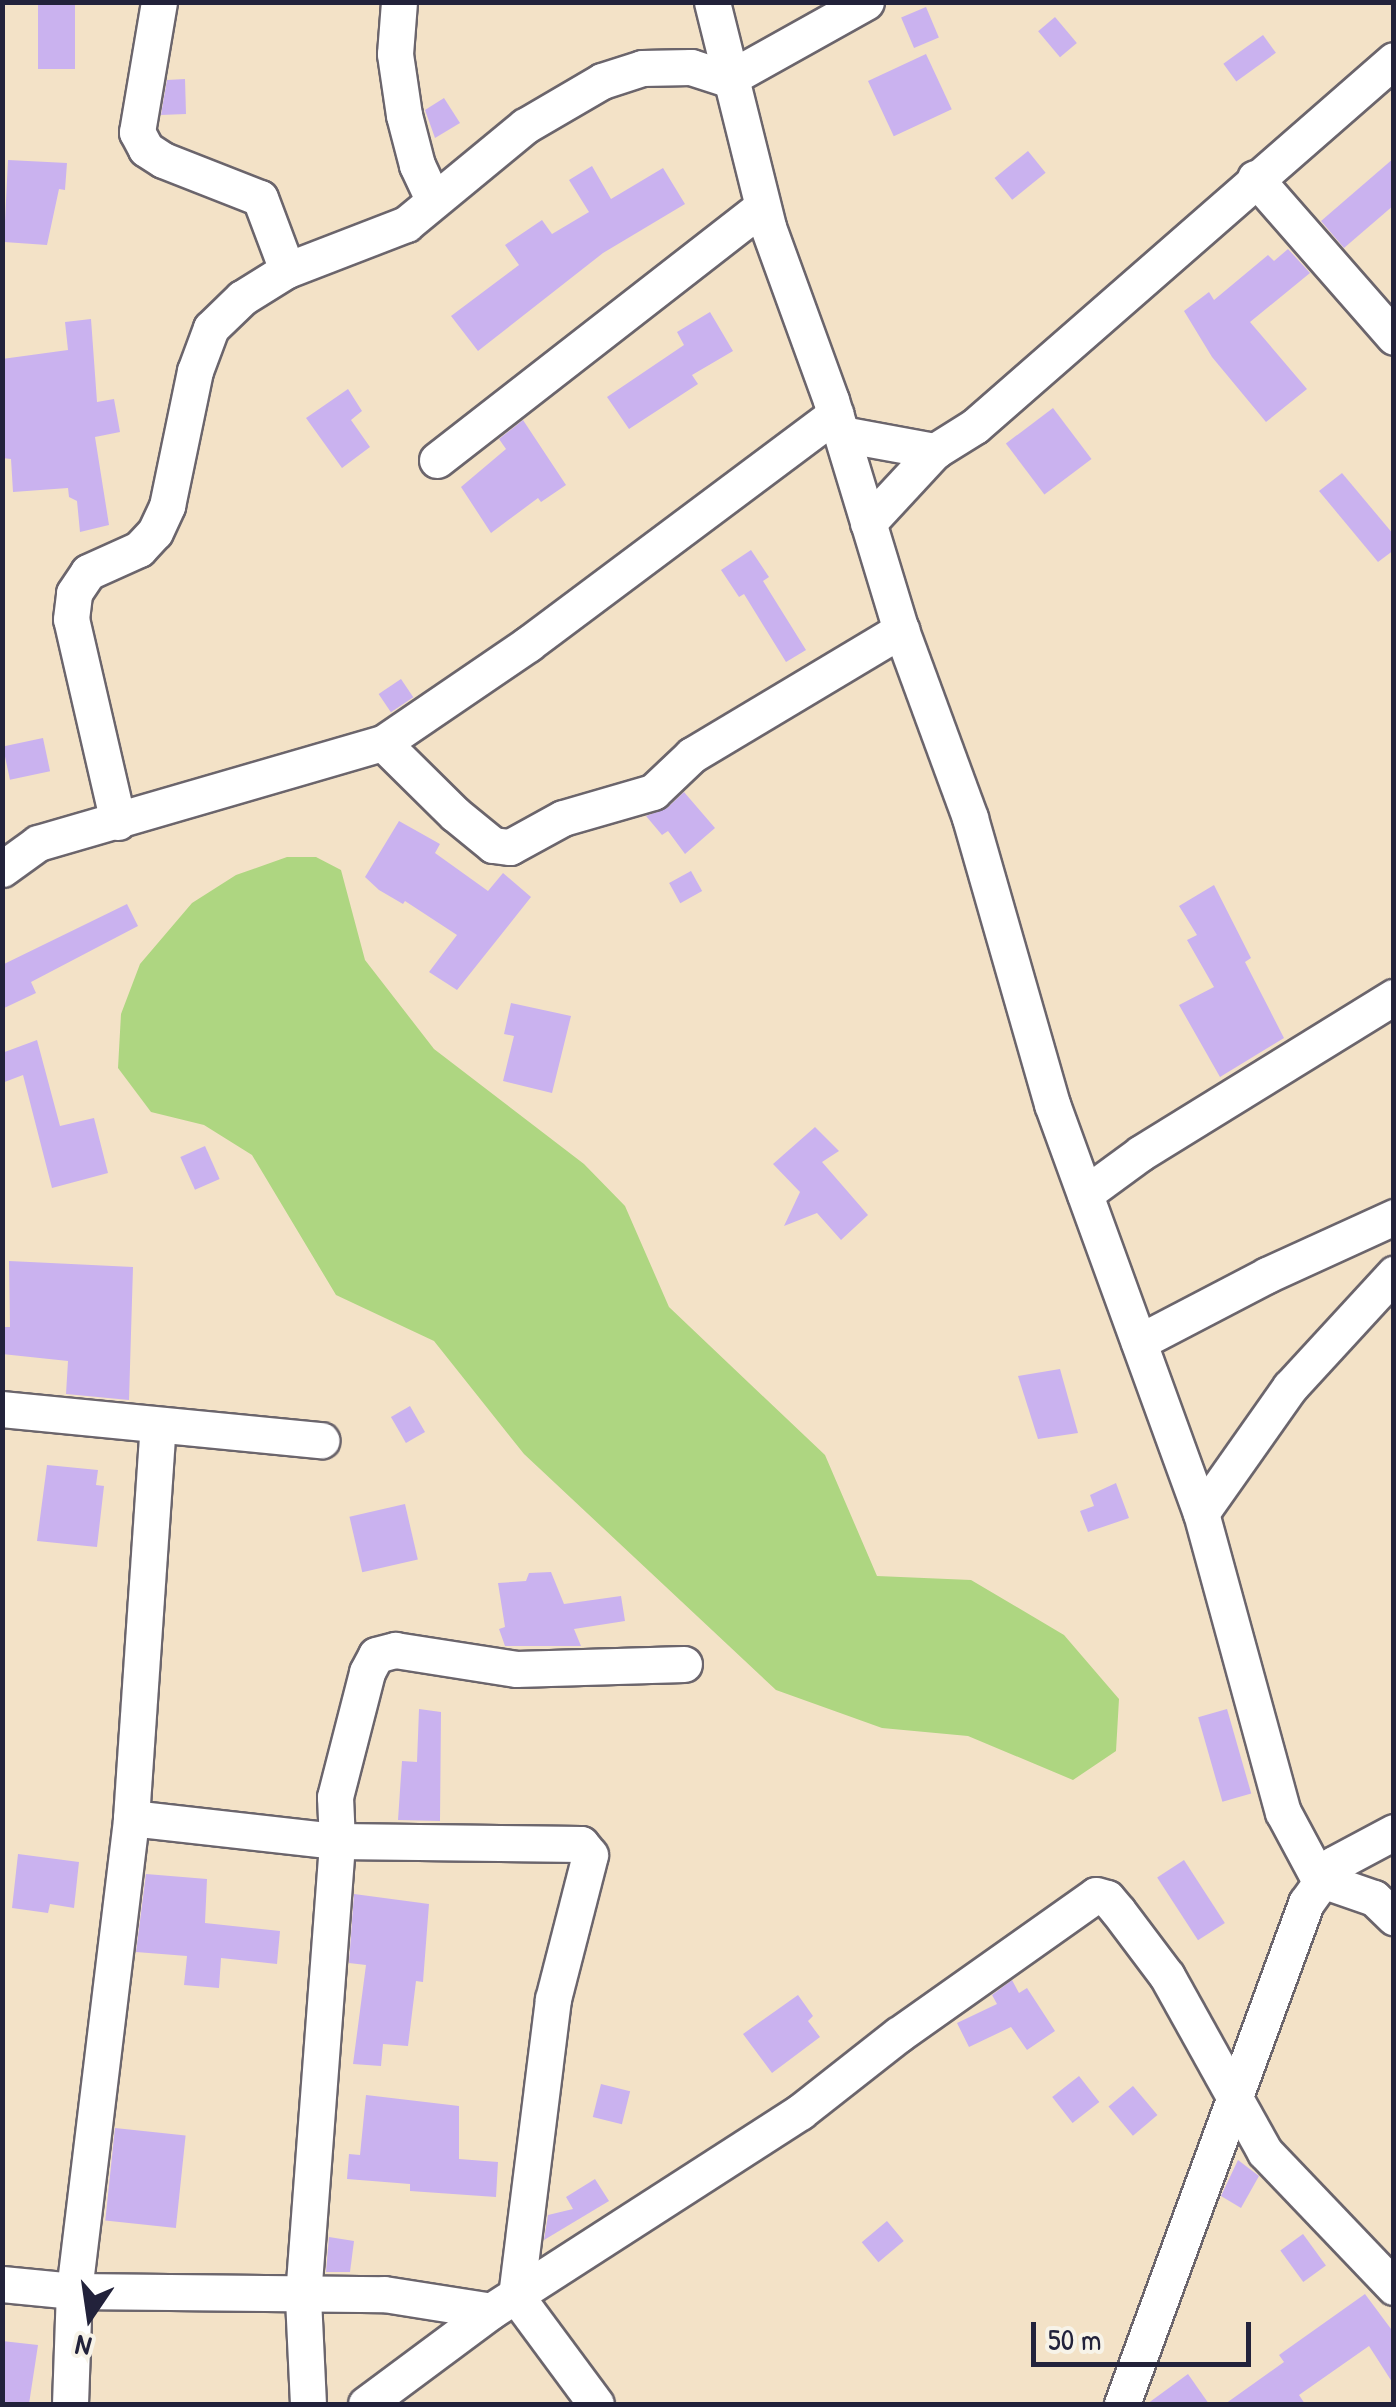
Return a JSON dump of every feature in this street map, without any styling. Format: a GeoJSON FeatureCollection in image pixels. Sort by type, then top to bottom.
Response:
{"type":"FeatureCollection","features":[{"type":"Feature","properties":{"kind":"street"},"geometry":{"type":"LineString","coordinates":[[158,2],[137,132],[146,149],[163,160],[260,198],[286,270]]}},
{"type":"Feature","properties":{"kind":"street"},"geometry":{"type":"LineString","coordinates":[[399,2],[395,54],[404,116],[417,165],[433,199]]}},
{"type":"Feature","properties":{"kind":"street"},"geometry":{"type":"LineString","coordinates":[[712,2],[762,207],[839,424],[901,630],[970,818],[1023,1012],[1201,1512],[1284,1812],[1319,1880],[1374,1898],[1394,1916]]}},
{"type":"Feature","properties":{"kind":"street"},"geometry":{"type":"LineString","coordinates":[[118,822],[71,619],[74,593],[88,572],[138,549],[155,532],[167,506],[195,372],[212,328],[242,298],[286,270],[406,224],[525,126],[602,81],[642,68],[691,67],[728,80],[866,2]]}},
{"type":"Feature","properties":{"kind":"street"},"geometry":{"type":"LineString","coordinates":[[868,523],[935,451],[1006,400],[1394,60]]}},
{"type":"Feature","properties":{"kind":"street"},"geometry":{"type":"LineString","coordinates":[[1256,178],[1394,336]]}},
{"type":"Feature","properties":{"kind":"street"},"geometry":{"type":"LineString","coordinates":[[437,460],[762,207]]}},
{"type":"Feature","properties":{"kind":"street"},"geometry":{"type":"LineString","coordinates":[[839,424],[935,451]]}},
{"type":"Feature","properties":{"kind":"street"},"geometry":{"type":"LineString","coordinates":[[2,869],[38,843],[383,743],[839,424]]}},
{"type":"Feature","properties":{"kind":"street"},"geometry":{"type":"LineString","coordinates":[[383,743],[455,814],[494,845],[510,847],[563,818],[653,792],[692,755],[901,630]]}},
{"type":"Feature","properties":{"kind":"street"},"geometry":{"type":"LineString","coordinates":[[1085,1194],[1141,1153],[1394,996]]}},
{"type":"Feature","properties":{"kind":"street"},"geometry":{"type":"LineString","coordinates":[[1139,1342],[1266,1275],[1392,1222]]}},
{"type":"Feature","properties":{"kind":"street"},"geometry":{"type":"LineString","coordinates":[[1201,1512],[1290,1386],[1394,1274]]}},
{"type":"Feature","properties":{"kind":"street"},"geometry":{"type":"LineString","coordinates":[[2,1410],[321,1440]]}},
{"type":"Feature","properties":{"kind":"street"},"geometry":{"type":"LineString","coordinates":[[70,2404],[74,2291],[131,1818],[158,1426]]}},
{"type":"Feature","properties":{"kind":"street"},"geometry":{"type":"LineString","coordinates":[[308,2404],[303,2296],[336,1841],[335,1797],[367,1672],[376,1655],[395,1650],[516,1669],[684,1664]]}},
{"type":"Feature","properties":{"kind":"street"},"geometry":{"type":"LineString","coordinates":[[131,1818],[336,1841],[581,1844],[590,1855],[553,1999],[504,2304]]}},
{"type":"Feature","properties":{"kind":"street"},"geometry":{"type":"LineString","coordinates":[[1122,2404],[1306,1903],[1319,1880],[1350,1854],[1394,1832]]}},
{"type":"Feature","properties":{"kind":"street"},"geometry":{"type":"LineString","coordinates":[[366,2404],[504,2304],[800,2112],[898,2035],[1096,1895],[1118,1911],[1167,1976],[1266,2152],[1394,2287]]}},
{"type":"Feature","properties":{"kind":"street"},"geometry":{"type":"LineString","coordinates":[[2,2284],[74,2291],[384,2294],[504,2304],[596,2404]]}},
{"type":"Feature","properties":{"kind":"green space"},"geometry":{"type":"Polygon","coordinates":[[[287,857],[316,857],[341,870],[365,960],[434,1049],[584,1164],[625,1206],[669,1307],[825,1455],[877,1576],[971,1580],[1064,1635],[1119,1699],[1116,1751],[1073,1780],[968,1736],[882,1728],[776,1690],[524,1454],[434,1341],[336,1295],[252,1155],[204,1125],[151,1112],[118,1068],[121,1014],[140,964],[192,903],[236,875],[287,857]]]}},
{"type":"Feature","properties":{"kind":"building"},"geometry":{"type":"Polygon","coordinates":[[[38,2],[75,2],[75,69],[38,69],[38,2]]]}},
{"type":"Feature","properties":{"kind":"building"},"geometry":{"type":"Polygon","coordinates":[[[926,7],[939,37],[914,48],[901,18],[926,7]]]}},
{"type":"Feature","properties":{"kind":"building"},"geometry":{"type":"Polygon","coordinates":[[[1055,17],[1077,43],[1060,57],[1038,31],[1055,17]]]}},
{"type":"Feature","properties":{"kind":"building"},"geometry":{"type":"Polygon","coordinates":[[[1263,35],[1276,53],[1236,82],[1223,64],[1263,35]]]}},
{"type":"Feature","properties":{"kind":"building"},"geometry":{"type":"Polygon","coordinates":[[[926,54],[952,109],[894,136],[868,81],[926,54]]]}},
{"type":"Feature","properties":{"kind":"building"},"geometry":{"type":"Polygon","coordinates":[[[185,79],[186,114],[161,115],[167,80],[185,79]]]}},
{"type":"Feature","properties":{"kind":"building"},"geometry":{"type":"Polygon","coordinates":[[[444,98],[460,123],[435,138],[425,110],[444,98]]]}},
{"type":"Feature","properties":{"kind":"building"},"geometry":{"type":"Polygon","coordinates":[[[1028,151],[1046,173],[1012,200],[995,178],[1028,151]]]}},
{"type":"Feature","properties":{"kind":"building"},"geometry":{"type":"Polygon","coordinates":[[[1394,158],[1394,205],[1344,248],[1321,221],[1394,158]]]}},
{"type":"Feature","properties":{"kind":"building"},"geometry":{"type":"Polygon","coordinates":[[[8,160],[67,163],[65,190],[59,189],[47,245],[4,242],[8,160]]]}},
{"type":"Feature","properties":{"kind":"building"},"geometry":{"type":"Polygon","coordinates":[[[592,166],[611,199],[663,168],[685,204],[603,253],[478,351],[451,316],[519,265],[505,245],[542,220],[552,234],[589,212],[569,180],[592,166]]]}},
{"type":"Feature","properties":{"kind":"building"},"geometry":{"type":"Polygon","coordinates":[[[1288,249],[1310,273],[1250,322],[1307,389],[1266,422],[1212,357],[1184,311],[1209,292],[1214,300],[1268,255],[1274,261],[1288,249]]]}},
{"type":"Feature","properties":{"kind":"building"},"geometry":{"type":"Polygon","coordinates":[[[710,312],[733,351],[692,375],[698,384],[629,429],[607,397],[684,345],[677,332],[710,312]]]}},
{"type":"Feature","properties":{"kind":"building"},"geometry":{"type":"Polygon","coordinates":[[[91,319],[97,402],[114,399],[120,432],[95,437],[109,525],[80,532],[77,501],[69,497],[68,488],[13,492],[11,459],[2,458],[2,359],[68,350],[65,322],[91,319]]]}},
{"type":"Feature","properties":{"kind":"building"},"geometry":{"type":"Polygon","coordinates":[[[348,389],[362,411],[351,420],[370,447],[342,468],[306,418],[348,389]]]}},
{"type":"Feature","properties":{"kind":"building"},"geometry":{"type":"Polygon","coordinates":[[[1053,408],[1092,459],[1044,495],[1006,444],[1053,408]]]}},
{"type":"Feature","properties":{"kind":"building"},"geometry":{"type":"Polygon","coordinates":[[[523,420],[566,485],[541,502],[538,498],[491,533],[461,487],[506,449],[499,439],[523,420]]]}},
{"type":"Feature","properties":{"kind":"building"},"geometry":{"type":"Polygon","coordinates":[[[1342,473],[1394,535],[1394,550],[1378,562],[1319,491],[1342,473]]]}},
{"type":"Feature","properties":{"kind":"building"},"geometry":{"type":"Polygon","coordinates":[[[751,550],[769,577],[763,581],[806,650],[786,662],[744,594],[739,597],[721,570],[751,550]]]}},
{"type":"Feature","properties":{"kind":"building"},"geometry":{"type":"Polygon","coordinates":[[[401,679],[413,697],[391,712],[379,694],[401,679]]]}},
{"type":"Feature","properties":{"kind":"building"},"geometry":{"type":"Polygon","coordinates":[[[43,738],[50,771],[10,780],[3,747],[43,738]]]}},
{"type":"Feature","properties":{"kind":"building"},"geometry":{"type":"Polygon","coordinates":[[[684,792],[715,828],[685,854],[668,831],[662,835],[646,816],[667,808],[684,792]]]}},
{"type":"Feature","properties":{"kind":"building"},"geometry":{"type":"Polygon","coordinates":[[[399,821],[440,844],[435,853],[488,891],[503,873],[531,897],[457,990],[429,972],[457,935],[405,901],[403,904],[379,890],[365,877],[399,821]]]}},
{"type":"Feature","properties":{"kind":"building"},"geometry":{"type":"Polygon","coordinates":[[[691,871],[702,891],[680,903],[669,883],[691,871]]]}},
{"type":"Feature","properties":{"kind":"building"},"geometry":{"type":"Polygon","coordinates":[[[1214,885],[1251,958],[1245,962],[1284,1038],[1220,1077],[1179,1005],[1214,987],[1187,940],[1197,935],[1179,906],[1214,885]]]}},
{"type":"Feature","properties":{"kind":"building"},"geometry":{"type":"Polygon","coordinates":[[[127,904],[138,926],[31,982],[36,993],[2,1009],[2,965],[127,904]]]}},
{"type":"Feature","properties":{"kind":"building"},"geometry":{"type":"Polygon","coordinates":[[[511,1003],[571,1016],[552,1093],[503,1081],[514,1036],[504,1034],[511,1003]]]}},
{"type":"Feature","properties":{"kind":"building"},"geometry":{"type":"Polygon","coordinates":[[[37,1040],[60,1126],[94,1118],[108,1173],[52,1188],[23,1075],[2,1083],[2,1053],[37,1040]]]}},
{"type":"Feature","properties":{"kind":"building"},"geometry":{"type":"Polygon","coordinates":[[[815,1127],[839,1151],[822,1162],[868,1215],[841,1240],[817,1213],[784,1226],[800,1192],[773,1164],[815,1127]]]}},
{"type":"Feature","properties":{"kind":"building"},"geometry":{"type":"Polygon","coordinates":[[[205,1146],[220,1179],[195,1190],[180,1157],[205,1146]]]}},
{"type":"Feature","properties":{"kind":"building"},"geometry":{"type":"Polygon","coordinates":[[[9,1261],[133,1267],[129,1400],[66,1394],[68,1361],[2,1354],[2,1327],[10,1327],[9,1261]]]}},
{"type":"Feature","properties":{"kind":"building"},"geometry":{"type":"Polygon","coordinates":[[[1060,1369],[1078,1433],[1038,1439],[1018,1376],[1060,1369]]]}},
{"type":"Feature","properties":{"kind":"building"},"geometry":{"type":"Polygon","coordinates":[[[410,1406],[425,1432],[406,1443],[391,1417],[410,1406]]]}},
{"type":"Feature","properties":{"kind":"building"},"geometry":{"type":"Polygon","coordinates":[[[47,1465],[98,1470],[96,1485],[104,1486],[97,1547],[37,1541],[47,1465]]]}},
{"type":"Feature","properties":{"kind":"building"},"geometry":{"type":"Polygon","coordinates":[[[1116,1483],[1129,1518],[1088,1532],[1080,1511],[1094,1506],[1090,1495],[1116,1483]]]}},
{"type":"Feature","properties":{"kind":"building"},"geometry":{"type":"Polygon","coordinates":[[[405,1504],[418,1560],[362,1572],[349,1517],[405,1504]]]}},
{"type":"Feature","properties":{"kind":"building"},"geometry":{"type":"Polygon","coordinates":[[[551,1572],[564,1604],[621,1596],[625,1621],[574,1629],[581,1646],[505,1646],[499,1629],[505,1627],[498,1583],[526,1581],[529,1573],[551,1572]]]}},
{"type":"Feature","properties":{"kind":"building"},"geometry":{"type":"Polygon","coordinates":[[[419,1709],[441,1712],[440,1821],[398,1820],[402,1761],[417,1762],[419,1709]]]}},
{"type":"Feature","properties":{"kind":"building"},"geometry":{"type":"Polygon","coordinates":[[[1227,1709],[1251,1794],[1222,1802],[1198,1717],[1227,1709]]]}},
{"type":"Feature","properties":{"kind":"building"},"geometry":{"type":"Polygon","coordinates":[[[18,1854],[79,1862],[74,1908],[50,1904],[48,1913],[12,1908],[18,1854]]]}},
{"type":"Feature","properties":{"kind":"building"},"geometry":{"type":"Polygon","coordinates":[[[1184,1860],[1225,1923],[1198,1940],[1157,1877],[1184,1860]]]}},
{"type":"Feature","properties":{"kind":"building"},"geometry":{"type":"Polygon","coordinates":[[[146,1874],[207,1879],[205,1923],[280,1931],[277,1964],[221,1958],[219,1988],[184,1985],[187,1956],[136,1952],[146,1874]]]}},
{"type":"Feature","properties":{"kind":"building"},"geometry":{"type":"Polygon","coordinates":[[[354,1894],[429,1904],[423,1982],[416,1981],[408,2046],[383,2044],[381,2066],[353,2064],[366,1965],[349,1963],[354,1894]]]}},
{"type":"Feature","properties":{"kind":"building"},"geometry":{"type":"Polygon","coordinates":[[[1012,1980],[1019,1993],[1027,1988],[1055,2031],[1027,2050],[1011,2027],[969,2047],[957,2023],[997,2004],[992,1995],[1012,1980]]]}},
{"type":"Feature","properties":{"kind":"building"},"geometry":{"type":"Polygon","coordinates":[[[798,1995],[813,2016],[808,2021],[820,2037],[772,2073],[743,2034],[798,1995]]]}},
{"type":"Feature","properties":{"kind":"building"},"geometry":{"type":"Polygon","coordinates":[[[1079,2076],[1099,2102],[1073,2123],[1052,2097],[1079,2076]]]}},
{"type":"Feature","properties":{"kind":"building"},"geometry":{"type":"Polygon","coordinates":[[[601,2084],[630,2091],[622,2124],[593,2117],[601,2084]]]}},
{"type":"Feature","properties":{"kind":"building"},"geometry":{"type":"Polygon","coordinates":[[[1133,2086],[1157,2115],[1133,2136],[1108,2107],[1133,2086]]]}},
{"type":"Feature","properties":{"kind":"building"},"geometry":{"type":"Polygon","coordinates":[[[366,2095],[459,2106],[459,2159],[498,2162],[496,2197],[410,2191],[410,2184],[347,2179],[349,2154],[360,2155],[366,2095]]]}},
{"type":"Feature","properties":{"kind":"building"},"geometry":{"type":"Polygon","coordinates":[[[115,2128],[186,2135],[176,2228],[105,2220],[115,2128]]]}},
{"type":"Feature","properties":{"kind":"building"},"geometry":{"type":"Polygon","coordinates":[[[1238,2160],[1259,2176],[1241,2208],[1221,2196],[1238,2160]]]}},
{"type":"Feature","properties":{"kind":"building"},"geometry":{"type":"Polygon","coordinates":[[[595,2179],[609,2201],[544,2240],[548,2215],[573,2209],[566,2197],[595,2179]]]}},
{"type":"Feature","properties":{"kind":"building"},"geometry":{"type":"Polygon","coordinates":[[[887,2221],[904,2241],[878,2262],[862,2242],[887,2221]]]}},
{"type":"Feature","properties":{"kind":"building"},"geometry":{"type":"Polygon","coordinates":[[[1303,2234],[1326,2266],[1303,2282],[1280,2250],[1303,2234]]]}},
{"type":"Feature","properties":{"kind":"building"},"geometry":{"type":"Polygon","coordinates":[[[329,2237],[354,2241],[350,2272],[326,2272],[329,2237]]]}},
{"type":"Feature","properties":{"kind":"building"},"geometry":{"type":"Polygon","coordinates":[[[1365,2294],[1394,2333],[1394,2385],[1369,2346],[1299,2395],[1305,2404],[1225,2404],[1284,2362],[1279,2355],[1365,2294]]]}},
{"type":"Feature","properties":{"kind":"building"},"geometry":{"type":"Polygon","coordinates":[[[2,2341],[38,2345],[29,2404],[2,2404],[2,2341]]]}},
{"type":"Feature","properties":{"kind":"building"},"geometry":{"type":"Polygon","coordinates":[[[1188,2374],[1209,2404],[1147,2404],[1188,2374]]]}}]}
